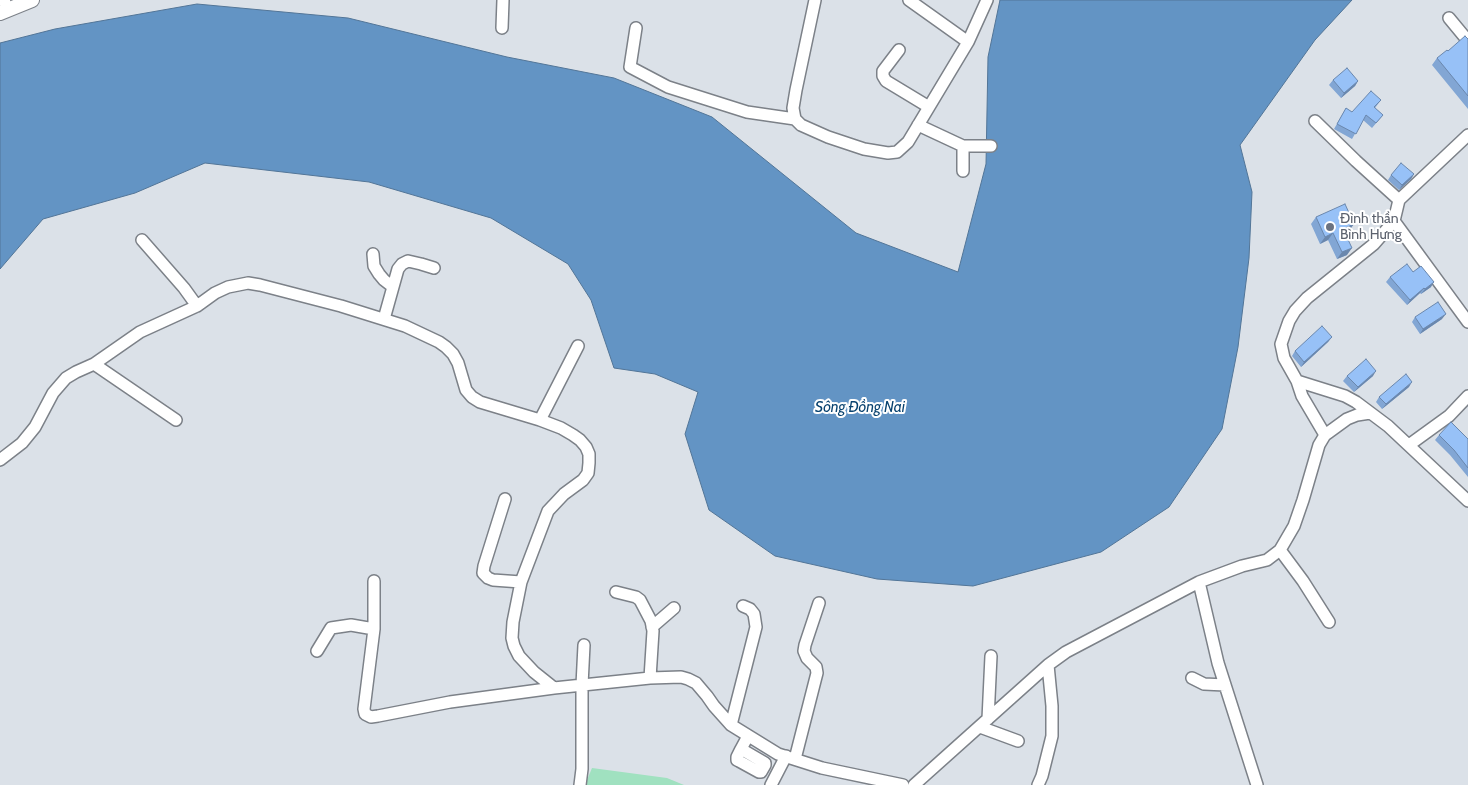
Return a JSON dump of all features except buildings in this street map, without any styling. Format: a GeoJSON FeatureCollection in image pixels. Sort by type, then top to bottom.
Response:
{"type":"FeatureCollection","features":[{"type":"Feature","properties":{"kind":"main road"},"geometry":{"type":"LineString","coordinates":[[4,8],[32,0]]}},
{"type":"Feature","properties":{"kind":"street"},"geometry":{"type":"LineString","coordinates":[[502,28],[503,0]]}},
{"type":"Feature","properties":{"kind":"street"},"geometry":{"type":"LineString","coordinates":[[795,119],[793,108],[814,0]]}},
{"type":"Feature","properties":{"kind":"street"},"geometry":{"type":"LineString","coordinates":[[909,0],[968,42]]}},
{"type":"Feature","properties":{"kind":"street"},"geometry":{"type":"LineString","coordinates":[[636,28],[630,67],[668,87],[748,112],[795,119],[828,137],[864,149],[888,153],[897,152],[908,142],[968,42],[987,0]]}},
{"type":"Feature","properties":{"kind":"street"},"geometry":{"type":"LineString","coordinates":[[1449,18],[1468,41]]}},
{"type":"Feature","properties":{"kind":"street"},"geometry":{"type":"LineString","coordinates":[[899,50],[883,71],[883,76],[886,81],[929,107]]}},
{"type":"Feature","properties":{"kind":"street"},"geometry":{"type":"LineString","coordinates":[[1315,122],[1399,200]]}},
{"type":"Feature","properties":{"kind":"street"},"geometry":{"type":"LineString","coordinates":[[918,126],[963,146],[991,146]]}},
{"type":"Feature","properties":{"kind":"street"},"geometry":{"type":"LineString","coordinates":[[1325,434],[1302,396],[1297,381],[1284,358],[1282,344],[1287,326],[1295,310],[1307,298],[1374,244],[1394,221],[1399,200],[1468,135]]}},
{"type":"Feature","properties":{"kind":"street"},"geometry":{"type":"LineString","coordinates":[[963,146],[963,171]]}},
{"type":"Feature","properties":{"kind":"street"},"geometry":{"type":"LineString","coordinates":[[1394,221],[1468,322]]}},
{"type":"Feature","properties":{"kind":"street"},"geometry":{"type":"LineString","coordinates":[[142,240],[184,288],[197,306]]}},
{"type":"Feature","properties":{"kind":"street"},"geometry":{"type":"LineString","coordinates":[[373,254],[374,266],[384,280],[393,287]]}},
{"type":"Feature","properties":{"kind":"street"},"geometry":{"type":"LineString","coordinates":[[384,318],[398,269],[402,264],[408,261],[434,268]]}},
{"type":"Feature","properties":{"kind":"street"},"geometry":{"type":"LineString","coordinates":[[0,460],[22,443],[35,427],[59,385],[76,372],[94,364],[140,332],[197,306],[222,290],[239,284],[248,283],[341,306],[405,326],[446,346],[458,362],[466,390],[472,397],[480,402],[561,428],[573,435],[586,447],[589,454],[588,473],[548,511],[521,582],[512,622],[512,638],[519,656],[534,672],[554,688]]}},
{"type":"Feature","properties":{"kind":"street"},"geometry":{"type":"LineString","coordinates":[[540,420],[578,346]]}},
{"type":"Feature","properties":{"kind":"street"},"geometry":{"type":"LineString","coordinates":[[94,364],[176,420]]}},
{"type":"Feature","properties":{"kind":"street"},"geometry":{"type":"LineString","coordinates":[[1297,381],[1345,396],[1356,402],[1388,426],[1468,501]]}},
{"type":"Feature","properties":{"kind":"street"},"geometry":{"type":"LineString","coordinates":[[1409,445],[1449,416],[1468,396]]}},
{"type":"Feature","properties":{"kind":"street"},"geometry":{"type":"LineString","coordinates":[[914,785],[1048,665],[1066,652],[1199,582],[1242,566],[1267,560],[1280,550],[1294,526],[1319,445],[1325,434],[1348,419],[1370,413]]}},
{"type":"Feature","properties":{"kind":"street"},"geometry":{"type":"LineString","coordinates":[[505,499],[483,573],[493,580],[521,582]]}},
{"type":"Feature","properties":{"kind":"street"},"geometry":{"type":"LineString","coordinates":[[1280,550],[1303,581],[1329,622]]}},
{"type":"Feature","properties":{"kind":"street"},"geometry":{"type":"LineString","coordinates":[[374,581],[374,629],[364,709],[365,714],[371,716],[450,702],[554,688],[650,678],[681,678],[696,683],[731,726],[778,754],[822,768],[903,785]]}},
{"type":"Feature","properties":{"kind":"street"},"geometry":{"type":"LineString","coordinates":[[1199,582],[1218,663],[1257,785]]}},
{"type":"Feature","properties":{"kind":"street"},"geometry":{"type":"LineString","coordinates":[[616,592],[636,597],[645,609],[652,627],[650,678]]}},
{"type":"Feature","properties":{"kind":"street"},"geometry":{"type":"LineString","coordinates":[[771,785],[790,758],[817,673],[816,667],[804,651],[819,603]]}},
{"type":"Feature","properties":{"kind":"street"},"geometry":{"type":"LineString","coordinates":[[731,726],[756,627],[754,614],[750,609],[743,606]]}},
{"type":"Feature","properties":{"kind":"street"},"geometry":{"type":"LineString","coordinates":[[652,627],[674,608]]}},
{"type":"Feature","properties":{"kind":"street"},"geometry":{"type":"LineString","coordinates":[[316,651],[331,628],[351,625],[374,629]]}},
{"type":"Feature","properties":{"kind":"street"},"geometry":{"type":"LineString","coordinates":[[580,785],[584,645]]}},
{"type":"Feature","properties":{"kind":"street"},"geometry":{"type":"LineString","coordinates":[[984,723],[991,656]]}},
{"type":"Feature","properties":{"kind":"street"},"geometry":{"type":"LineString","coordinates":[[1038,785],[1052,736],[1052,706],[1048,665]]}},
{"type":"Feature","properties":{"kind":"street"},"geometry":{"type":"LineString","coordinates":[[1192,678],[1204,684],[1225,685]]}},
{"type":"Feature","properties":{"kind":"street"},"geometry":{"type":"LineString","coordinates":[[984,723],[1018,741]]}},
{"type":"Feature","properties":{"kind":"street"},"geometry":{"type":"LineString","coordinates":[[741,749],[748,736]]}},
{"type":"Feature","properties":{"kind":"green space"},"geometry":{"type":"Polygon","coordinates":[[[592,768],[667,778],[684,785],[585,785],[592,768]]]}},
{"type":"Feature","properties":{"kind":"water","name":"Sông Đồng Nai"},"geometry":{"type":"Polygon","coordinates":[[[1000,0],[1352,0],[1315,40],[1240,145],[1252,192],[1249,258],[1238,347],[1222,429],[1169,507],[1101,552],[973,586],[877,579],[775,556],[709,510],[685,434],[698,392],[655,374],[614,368],[591,300],[568,264],[491,218],[369,182],[205,163],[135,193],[43,219],[0,269],[0,43],[55,29],[197,4],[348,18],[507,57],[614,78],[712,117],[856,233],[958,272],[986,164],[988,57],[1000,0]]]}},
{"type":"Feature","properties":{"kind":"place","name":"Đình thần Bình Hưng"},"geometry":{"type":"Point","coordinates":[1330,227]}}]}
